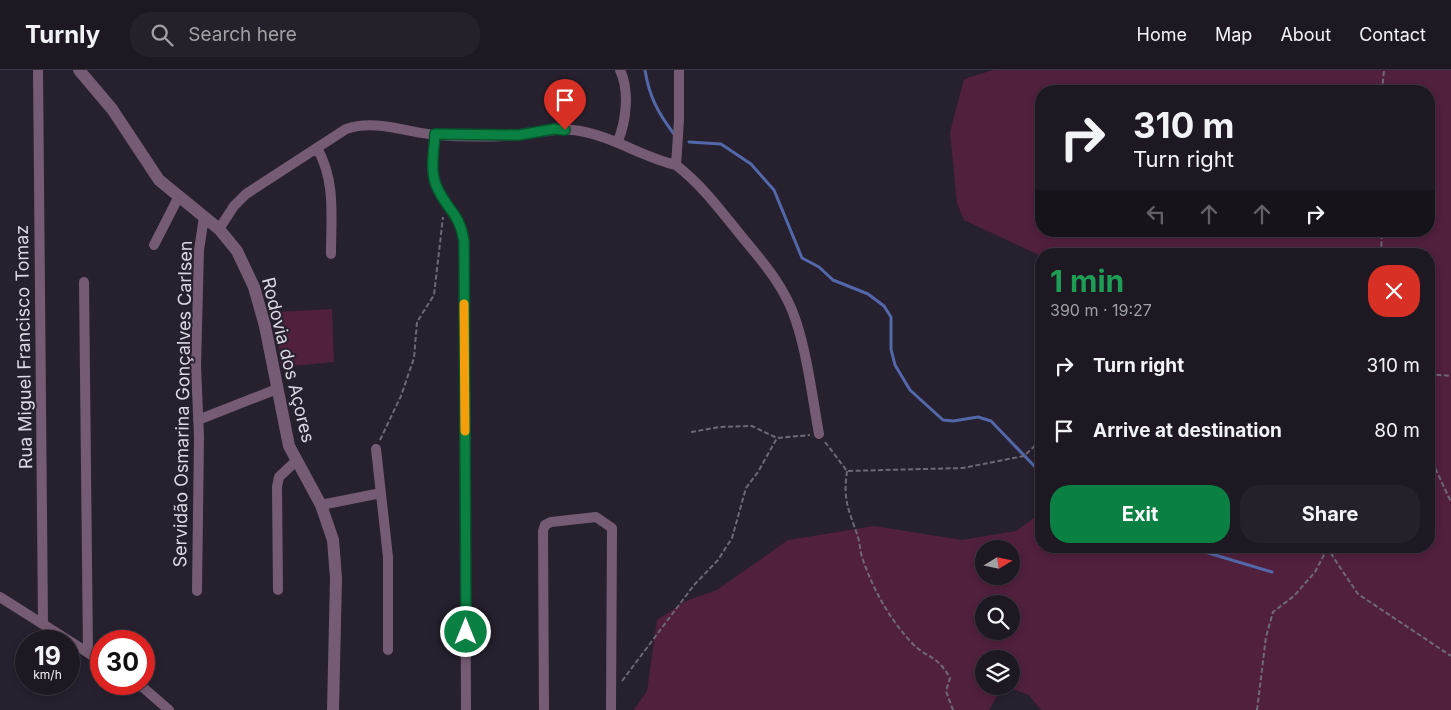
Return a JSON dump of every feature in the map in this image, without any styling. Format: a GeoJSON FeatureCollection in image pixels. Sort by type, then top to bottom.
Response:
{"type":"FeatureCollection","features":[{"type":"Feature","properties":{"kind":"street","name":"Rua Miguel Francisco Tomaz"},"geometry":{"type":"LineString","coordinates":[[38,70],[43,624]]}},
{"type":"Feature","properties":{"kind":"street","name":"Rodovia dos Açores"},"geometry":{"type":"LineString","coordinates":[[79,70],[112,109],[149,169],[178,198],[218,229],[237,251],[254,287],[265,326],[284,431],[296,460],[329,524],[335,558],[333,710]]}},
{"type":"Feature","properties":{"kind":"street"},"geometry":{"type":"LineString","coordinates":[[618,141],[626,114],[623,77],[620,70]]}},
{"type":"Feature","properties":{"kind":"street"},"geometry":{"type":"LineString","coordinates":[[676,165],[679,129],[679,70]]}},
{"type":"Feature","properties":{"kind":"street"},"geometry":{"type":"LineString","coordinates":[[218,229],[234,206],[246,194],[346,129],[359,124],[373,124],[435,134],[519,135],[554,129],[576,130],[618,141],[641,155],[676,165],[709,194],[758,256],[785,296],[803,347],[819,434]]}},
{"type":"Feature","properties":{"kind":"street"},"geometry":{"type":"LineString","coordinates":[[435,134],[433,173],[436,186],[456,215],[462,228],[464,241],[466,710]]}},
{"type":"Feature","properties":{"kind":"street"},"geometry":{"type":"LineString","coordinates":[[317,148],[329,173],[331,189],[331,254]]}},
{"type":"Feature","properties":{"kind":"street"},"geometry":{"type":"LineString","coordinates":[[154,244],[178,198]]}},
{"type":"Feature","properties":{"kind":"street","name":"Servidão Osmarina Gonçalves Carlsen"},"geometry":{"type":"LineString","coordinates":[[197,591],[198,420],[196,366],[198,257],[204,217]]}},
{"type":"Feature","properties":{"kind":"street"},"geometry":{"type":"LineString","coordinates":[[84,282],[88,653]]}},
{"type":"Feature","properties":{"kind":"street"},"geometry":{"type":"LineString","coordinates":[[198,420],[276,389]]}},
{"type":"Feature","properties":{"kind":"street"},"geometry":{"type":"LineString","coordinates":[[376,449],[389,588],[388,650]]}},
{"type":"Feature","properties":{"kind":"street"},"geometry":{"type":"LineString","coordinates":[[278,590],[278,477],[296,460]]}},
{"type":"Feature","properties":{"kind":"street"},"geometry":{"type":"LineString","coordinates":[[321,506],[381,493]]}},
{"type":"Feature","properties":{"kind":"street"},"geometry":{"type":"LineString","coordinates":[[544,710],[543,531],[545,525],[551,522],[596,517],[612,528],[611,710]]}},
{"type":"Feature","properties":{"kind":"street"},"geometry":{"type":"LineString","coordinates":[[0,597],[88,653]]}},
{"type":"Feature","properties":{"kind":"street"},"geometry":{"type":"LineString","coordinates":[[152,695],[169,710]]}},
{"type":"Feature","properties":{"kind":"path"},"geometry":{"type":"LineString","coordinates":[[1383,85],[1384,70]]}},
{"type":"Feature","properties":{"kind":"path"},"geometry":{"type":"LineString","coordinates":[[376,449],[401,396],[414,358],[417,322],[434,294],[445,199]]}},
{"type":"Feature","properties":{"kind":"path"},"geometry":{"type":"LineString","coordinates":[[1435,375],[1451,376]]}},
{"type":"Feature","properties":{"kind":"path"},"geometry":{"type":"LineString","coordinates":[[691,432],[720,427],[752,426],[777,438],[796,438],[819,434],[847,471],[844,492],[849,517],[858,535],[862,558],[870,580],[883,607],[913,645],[943,665],[950,678],[946,691],[953,710]]}},
{"type":"Feature","properties":{"kind":"path"},"geometry":{"type":"LineString","coordinates":[[610,697],[694,585],[718,560],[732,538],[746,488],[758,472],[777,438]]}},
{"type":"Feature","properties":{"kind":"path"},"geometry":{"type":"LineString","coordinates":[[847,471],[963,468],[1024,456],[1035,446]]}},
{"type":"Feature","properties":{"kind":"path"},"geometry":{"type":"LineString","coordinates":[[1435,468],[1451,502]]}},
{"type":"Feature","properties":{"kind":"path"},"geometry":{"type":"LineString","coordinates":[[1257,710],[1266,637],[1273,612],[1294,596],[1315,572],[1325,553]]}},
{"type":"Feature","properties":{"kind":"path"},"geometry":{"type":"LineString","coordinates":[[1330,553],[1358,594],[1451,656]]}},
{"type":"Feature","properties":{"kind":"shaded area"},"geometry":{"type":"Polygon","coordinates":[[[993,70],[1451,70],[1451,710],[1041,710],[1029,695],[1020,692],[1020,650],[975,650],[975,695],[999,695],[989,710],[634,710],[647,691],[657,620],[686,601],[717,590],[788,540],[874,526],[962,540],[1016,531],[1035,517],[1035,553],[1435,553],[1435,248],[1035,248],[1035,253],[964,220],[957,203],[950,132],[964,79],[993,70]]]}},
{"type":"Feature","properties":{"kind":"shaded area"},"geometry":{"type":"Polygon","coordinates":[[[332,309],[334,362],[281,367],[276,312],[332,309]]]}},
{"type":"Feature","properties":{"kind":"waterway"},"geometry":{"type":"LineString","coordinates":[[645,70],[655,104],[674,134]]}},
{"type":"Feature","properties":{"kind":"waterway"},"geometry":{"type":"LineString","coordinates":[[689,142],[721,144],[751,164],[774,190],[802,258],[819,267],[833,280],[868,294],[884,306],[891,317],[891,349],[895,365],[910,390],[943,420],[953,421],[978,417],[991,421],[1035,467]]}},
{"type":"Feature","properties":{"kind":"waterway"},"geometry":{"type":"LineString","coordinates":[[1208,553],[1272,572]]}},
{"type":"Feature","properties":{"kind":"slow traffic"},"geometry":{"type":"LineString","coordinates":[[464,304],[465,431]]}},
{"type":"Feature","properties":{"kind":"route"},"geometry":{"type":"LineString","coordinates":[[466,632],[464,241],[462,228],[456,215],[436,186],[433,173],[435,134],[519,135],[554,129],[565,130]]}}]}
